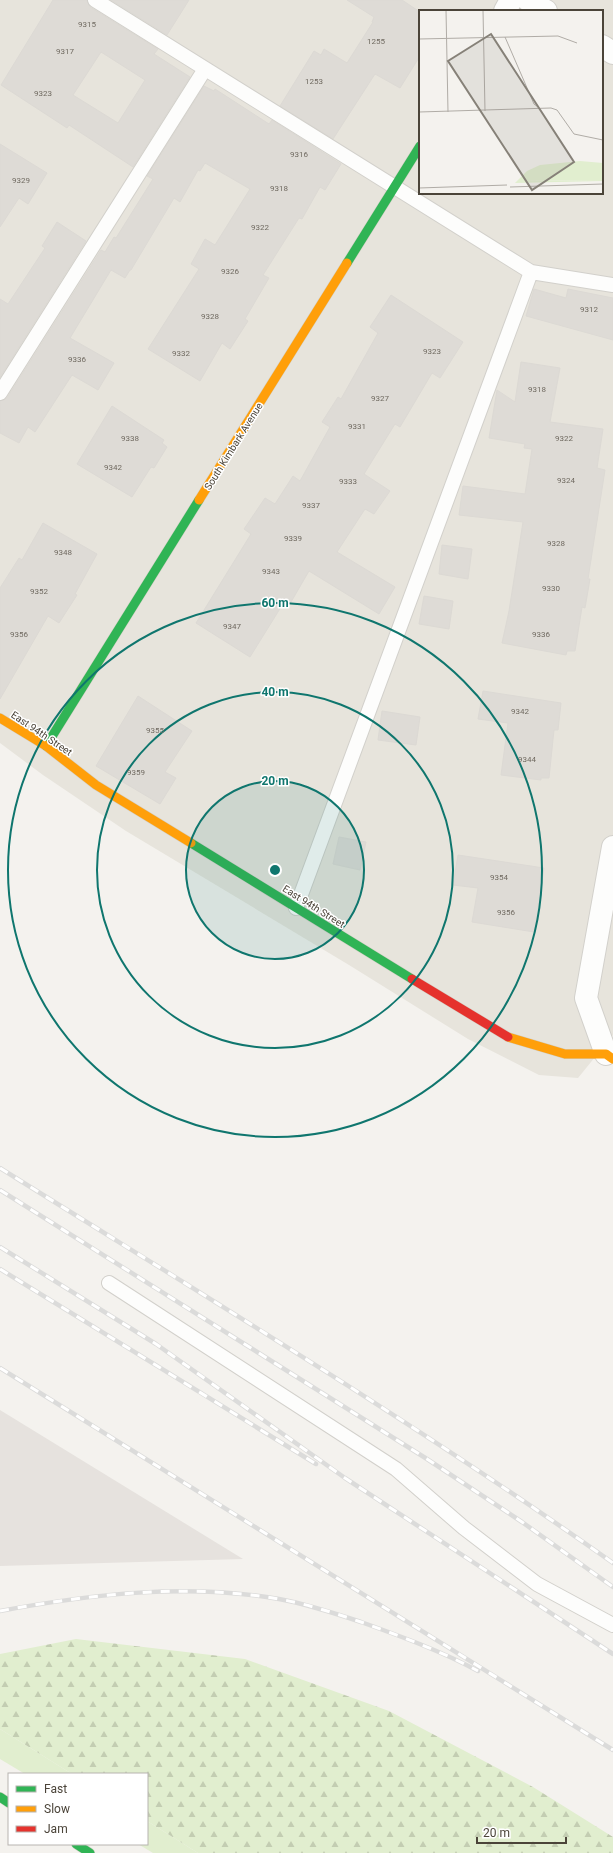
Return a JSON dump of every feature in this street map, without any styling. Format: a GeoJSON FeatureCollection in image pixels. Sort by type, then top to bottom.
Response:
{"type":"FeatureCollection","features":[{"type":"Feature","properties":{"kind":"street"},"geometry":{"type":"LineString","coordinates":[[506,10],[511,0]]}},
{"type":"Feature","properties":{"kind":"street"},"geometry":{"type":"LineString","coordinates":[[528,0],[544,10]]}},
{"type":"Feature","properties":{"kind":"street"},"geometry":{"type":"LineString","coordinates":[[603,47],[613,53]]}},
{"type":"Feature","properties":{"kind":"street","name":"South Kimbark Avenue"},"geometry":{"type":"LineString","coordinates":[[46,746],[419,148]]}},
{"type":"Feature","properties":{"kind":"street","name":"East 94th Street"},"geometry":{"type":"LineString","coordinates":[[0,718],[46,746],[96,785],[507,1037],[565,1054],[610,1056]]}},
{"type":"Feature","properties":{"kind":"street"},"geometry":{"type":"LineString","coordinates":[[610,1056],[586,998],[613,847]]}},
{"type":"Feature","properties":{"kind":"street"},"geometry":{"type":"LineString","coordinates":[[78,1845],[90,1853]]}},
{"type":"Feature","properties":{"kind":"lane"},"geometry":{"type":"LineString","coordinates":[[95,0],[531,272],[613,285]]}},
{"type":"Feature","properties":{"kind":"lane"},"geometry":{"type":"LineString","coordinates":[[0,394],[205,69]]}},
{"type":"Feature","properties":{"kind":"lane"},"geometry":{"type":"LineString","coordinates":[[296,908],[531,272]]}},
{"type":"Feature","properties":{"kind":"lane"},"geometry":{"type":"LineString","coordinates":[[109,1283],[396,1469],[464,1528],[537,1584],[613,1625]]}},
{"type":"Feature","properties":{"kind":"shaded area"},"geometry":{"type":"Polygon","coordinates":[[[0,0],[613,0],[613,1035],[578,1078],[539,1075],[468,1039],[349,965],[126,831],[43,775],[0,743],[0,0]]]}},
{"type":"Feature","properties":{"kind":"shaded area"},"geometry":{"type":"Polygon","coordinates":[[[0,1410],[243,1559],[0,1566],[0,1410]]]}},
{"type":"Feature","properties":{"kind":"green space"},"geometry":{"type":"Polygon","coordinates":[[[76,1639],[245,1659],[389,1711],[533,1787],[613,1837],[613,1853],[198,1853],[148,1822],[148,1773],[70,1773],[0,1729],[0,1654],[76,1639]]]}},
{"type":"Feature","properties":{"kind":"green space"},"geometry":{"type":"Polygon","coordinates":[[[0,1729],[70,1773],[23,1773],[0,1759],[0,1729]]]}},
{"type":"Feature","properties":{"kind":"green space"},"geometry":{"type":"Polygon","coordinates":[[[148,1822],[198,1853],[153,1853],[140,1845],[148,1845],[148,1822]]]}},
{"type":"Feature","properties":{"kind":"building"},"geometry":{"type":"Polygon","coordinates":[[[53,0],[87,0],[90,7],[158,49],[154,54],[190,77],[133,167],[69,125],[67,128],[1,85],[53,0]],[[101,52],[73,95],[118,123],[145,80],[101,52]]]}},
{"type":"Feature","properties":{"kind":"building"},"geometry":{"type":"Polygon","coordinates":[[[111,0],[189,0],[167,35],[111,0]]]}},
{"type":"Feature","properties":{"kind":"building"},"geometry":{"type":"Polygon","coordinates":[[[347,0],[402,0],[419,11],[419,58],[400,88],[375,74],[333,139],[280,106],[314,51],[321,55],[324,49],[347,63],[373,22],[374,17],[347,0]]]}},
{"type":"Feature","properties":{"kind":"building"},"geometry":{"type":"Polygon","coordinates":[[[204,86],[214,91],[215,89],[269,124],[272,120],[341,164],[325,190],[320,187],[302,219],[299,218],[263,275],[269,278],[245,319],[248,321],[230,349],[222,343],[200,381],[148,349],[199,269],[191,264],[205,239],[215,245],[250,189],[205,163],[200,171],[198,170],[180,202],[174,198],[125,278],[111,270],[70,338],[114,363],[98,390],[72,375],[35,432],[28,427],[19,443],[0,433],[0,401],[7,398],[101,250],[105,252],[114,237],[116,238],[153,179],[147,176],[204,86]]]}},
{"type":"Feature","properties":{"kind":"building"},"geometry":{"type":"Polygon","coordinates":[[[0,144],[47,173],[28,204],[19,198],[0,227],[0,144]]]}},
{"type":"Feature","properties":{"kind":"building"},"geometry":{"type":"Polygon","coordinates":[[[57,222],[86,241],[0,377],[0,299],[8,304],[45,248],[42,246],[57,222]]]}},
{"type":"Feature","properties":{"kind":"building"},"geometry":{"type":"Polygon","coordinates":[[[534,289],[566,298],[568,289],[613,298],[613,340],[526,316],[534,289]]]}},
{"type":"Feature","properties":{"kind":"building"},"geometry":{"type":"Polygon","coordinates":[[[391,295],[463,342],[440,378],[432,373],[400,427],[395,424],[364,474],[390,491],[374,514],[365,509],[337,552],[395,587],[379,614],[309,571],[291,602],[286,599],[250,657],[196,623],[251,534],[244,529],[265,498],[275,504],[293,476],[300,481],[330,427],[322,422],[338,397],[341,399],[378,333],[370,327],[391,295]]]}},
{"type":"Feature","properties":{"kind":"building"},"geometry":{"type":"Polygon","coordinates":[[[521,362],[560,368],[550,422],[603,429],[597,468],[605,470],[588,579],[590,579],[585,608],[582,607],[575,651],[567,651],[566,655],[502,643],[509,611],[523,522],[459,515],[463,486],[525,494],[532,449],[524,448],[525,444],[489,438],[497,390],[515,402],[521,362]]]}},
{"type":"Feature","properties":{"kind":"building"},"geometry":{"type":"Polygon","coordinates":[[[112,406],[164,440],[162,443],[167,447],[154,468],[151,467],[132,497],[77,464],[112,406]]]}},
{"type":"Feature","properties":{"kind":"building"},"geometry":{"type":"Polygon","coordinates":[[[43,523],[97,554],[75,594],[77,595],[59,623],[48,616],[0,699],[0,588],[19,558],[22,560],[43,523]]]}},
{"type":"Feature","properties":{"kind":"building"},"geometry":{"type":"Polygon","coordinates":[[[442,545],[472,549],[468,579],[439,574],[442,545]]]}},
{"type":"Feature","properties":{"kind":"building"},"geometry":{"type":"Polygon","coordinates":[[[424,596],[453,601],[449,629],[419,624],[424,596]]]}},
{"type":"Feature","properties":{"kind":"building"},"geometry":{"type":"Polygon","coordinates":[[[483,691],[561,703],[558,730],[554,730],[549,778],[541,778],[541,780],[501,775],[508,723],[478,719],[483,691]]]}},
{"type":"Feature","properties":{"kind":"building"},"geometry":{"type":"Polygon","coordinates":[[[138,696],[192,731],[165,772],[176,778],[160,804],[96,766],[138,696]]]}},
{"type":"Feature","properties":{"kind":"building"},"geometry":{"type":"Polygon","coordinates":[[[382,711],[420,717],[416,745],[378,740],[382,711]]]}},
{"type":"Feature","properties":{"kind":"building"},"geometry":{"type":"Polygon","coordinates":[[[339,837],[366,842],[360,870],[333,864],[339,837]]]}},
{"type":"Feature","properties":{"kind":"building"},"geometry":{"type":"Polygon","coordinates":[[[458,855],[544,868],[534,932],[472,922],[478,888],[453,885],[458,855]]]}},
{"type":"Feature","properties":{"kind":"railway"},"geometry":{"type":"LineString","coordinates":[[0,1168],[232,1312],[386,1410],[538,1511],[613,1563]]}},
{"type":"Feature","properties":{"kind":"railway"},"geometry":{"type":"LineString","coordinates":[[0,1190],[427,1459],[522,1522],[613,1587]]}},
{"type":"Feature","properties":{"kind":"railway"},"geometry":{"type":"LineString","coordinates":[[0,1247],[156,1344],[345,1478],[613,1654]]}},
{"type":"Feature","properties":{"kind":"railway"},"geometry":{"type":"LineString","coordinates":[[0,1269],[316,1464]]}},
{"type":"Feature","properties":{"kind":"railway"},"geometry":{"type":"LineString","coordinates":[[0,1368],[613,1750]]}},
{"type":"Feature","properties":{"kind":"railway"},"geometry":{"type":"LineString","coordinates":[[0,1611],[69,1600],[140,1593],[175,1591],[244,1594],[289,1601],[351,1619],[420,1644],[478,1671]]}},
{"type":"Feature","properties":{"kind":"traffic: fast"},"geometry":{"type":"LineString","coordinates":[[347,263],[419,148]]}},
{"type":"Feature","properties":{"kind":"traffic: fast"},"geometry":{"type":"LineString","coordinates":[[46,746],[199,500]]}},
{"type":"Feature","properties":{"kind":"traffic: fast"},"geometry":{"type":"LineString","coordinates":[[191,843],[412,979]]}},
{"type":"Feature","properties":{"kind":"traffic: fast"},"geometry":{"type":"LineString","coordinates":[[0,1797],[8,1802]]}},
{"type":"Feature","properties":{"kind":"traffic: fast"},"geometry":{"type":"LineString","coordinates":[[78,1845],[90,1853]]}},
{"type":"Feature","properties":{"kind":"traffic: slow"},"geometry":{"type":"LineString","coordinates":[[199,500],[347,263]]}},
{"type":"Feature","properties":{"kind":"traffic: slow"},"geometry":{"type":"LineString","coordinates":[[0,718],[46,746],[96,785],[191,843]]}},
{"type":"Feature","properties":{"kind":"traffic: slow"},"geometry":{"type":"LineString","coordinates":[[508,1037],[565,1054],[606,1054],[613,1059]]}},
{"type":"Feature","properties":{"kind":"traffic: jam"},"geometry":{"type":"LineString","coordinates":[[412,979],[508,1037]]}}]}
